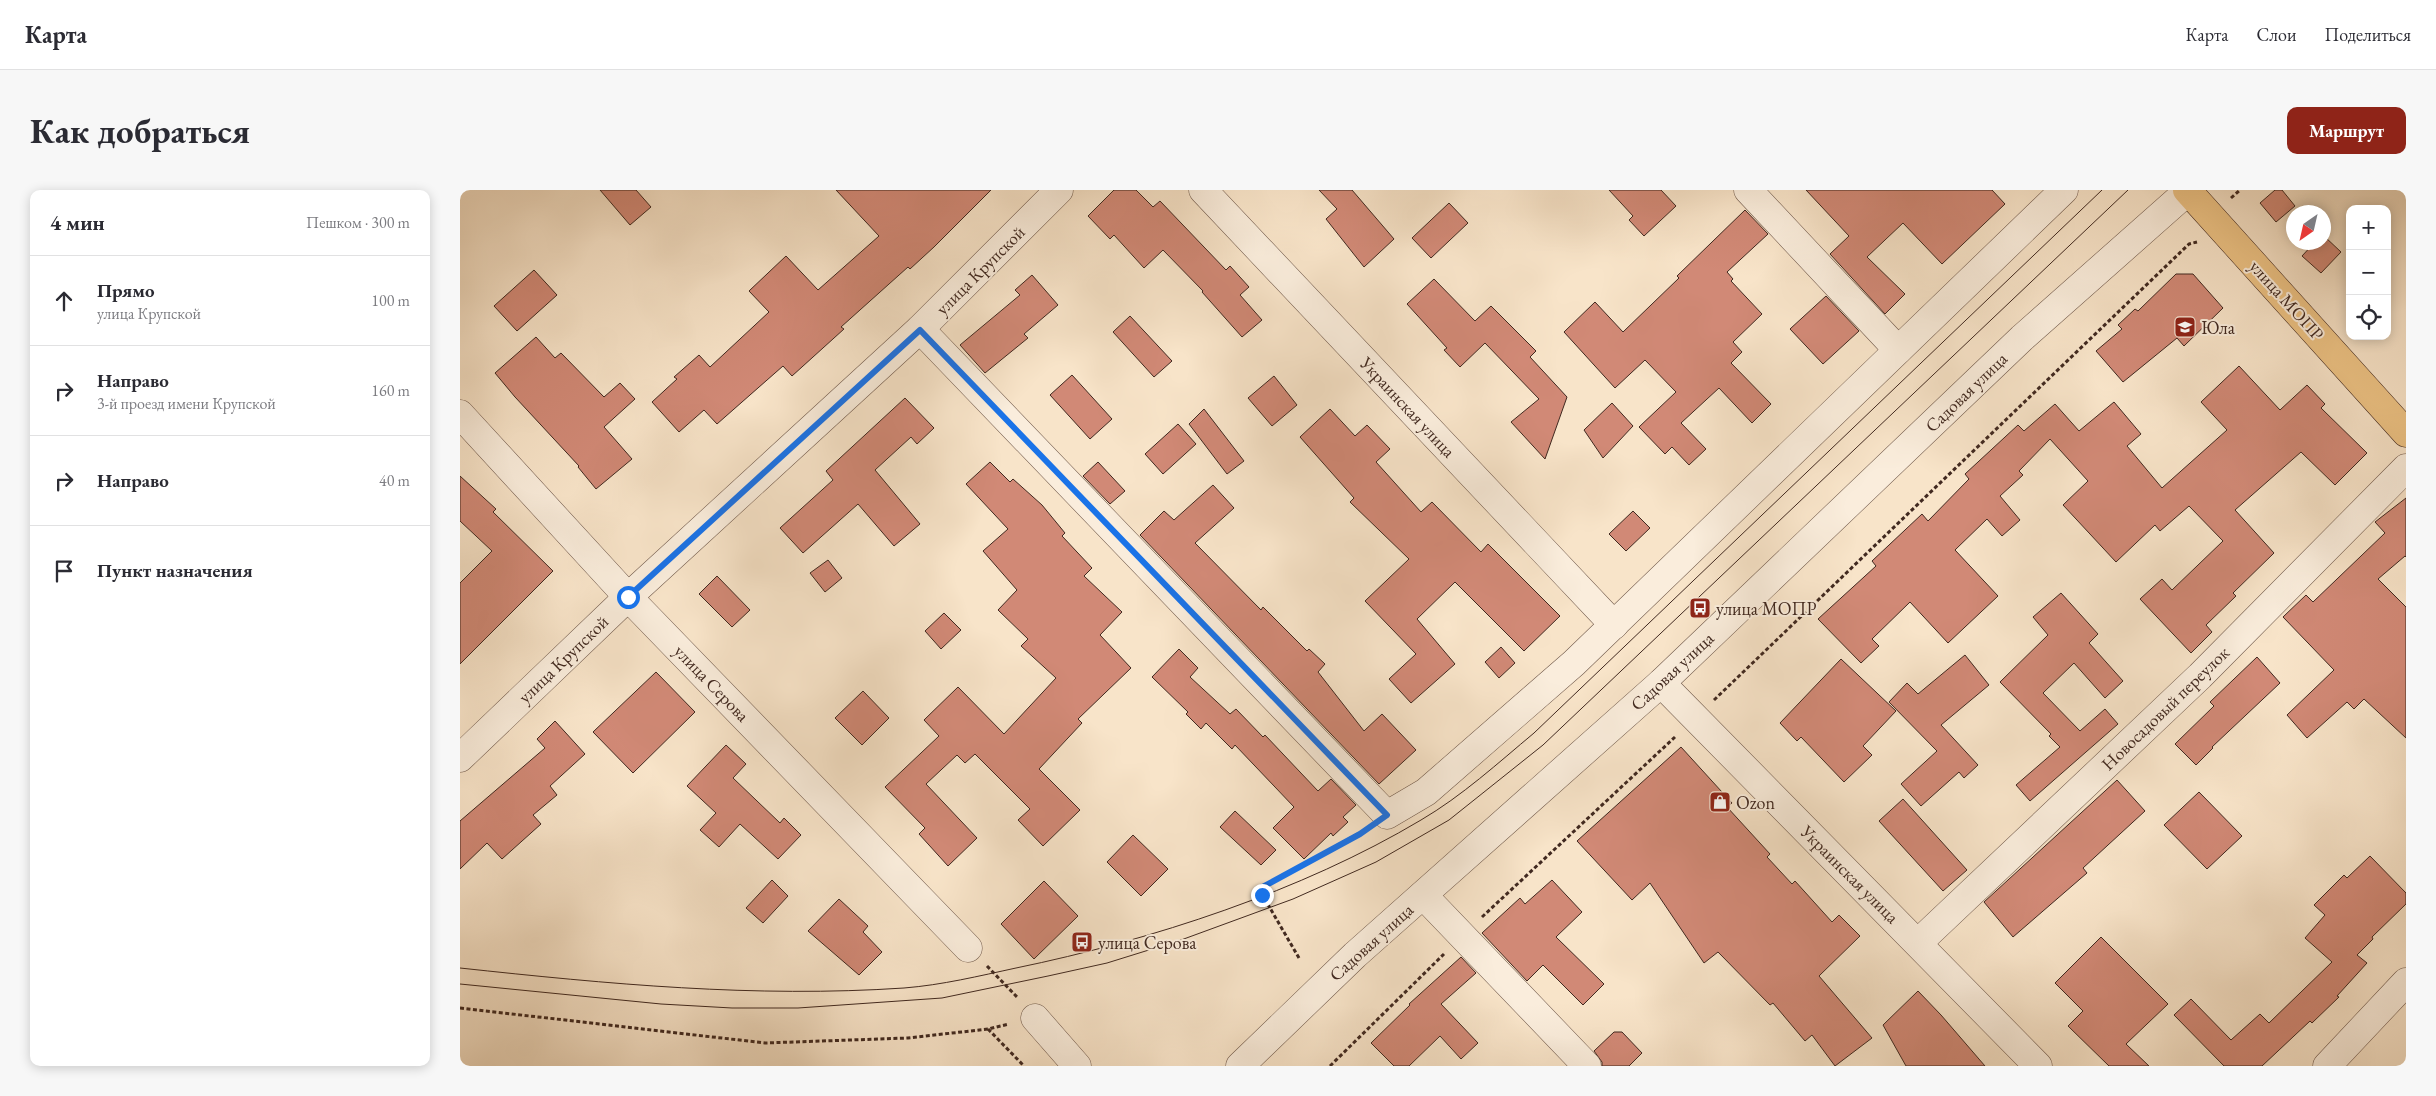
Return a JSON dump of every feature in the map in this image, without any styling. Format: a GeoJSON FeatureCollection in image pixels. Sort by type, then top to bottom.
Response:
{"type":"FeatureCollection","features":[{"type":"Feature","properties":{"kind":"main road","name":"улица МОПР"},"geometry":{"type":"LineString","coordinates":[[2188,190],[2406,432]]}},
{"type":"Feature","properties":{"kind":"street","name":"улица Крупской"},"geometry":{"type":"LineString","coordinates":[[460,758],[628,597],[920,330],[1059,190]]}},
{"type":"Feature","properties":{"kind":"street","name":"Украинская улица"},"geometry":{"type":"LineString","coordinates":[[1203,190],[1614,625]]}},
{"type":"Feature","properties":{"kind":"street"},"geometry":{"type":"LineString","coordinates":[[1748,190],[1898,350]]}},
{"type":"Feature","properties":{"kind":"street"},"geometry":{"type":"LineString","coordinates":[[920,330],[1387,815],[1426,792],[1574,663],[2064,190]]}},
{"type":"Feature","properties":{"kind":"street","name":"Садовая улица"},"geometry":{"type":"LineString","coordinates":[[1240,1066],[1355,954],[1661,683],[2022,338],[2188,190]]}},
{"type":"Feature","properties":{"kind":"street","name":"улица Серова"},"geometry":{"type":"LineString","coordinates":[[460,414],[628,597],[968,948]]}},
{"type":"Feature","properties":{"kind":"street","name":"Новосадовый переулок"},"geometry":{"type":"LineString","coordinates":[[1918,943],[2200,676],[2406,468]]}},
{"type":"Feature","properties":{"kind":"street","name":"Украинская улица"},"geometry":{"type":"LineString","coordinates":[[1661,683],[2038,1066]]}},
{"type":"Feature","properties":{"kind":"street"},"geometry":{"type":"LineString","coordinates":[[1423,895],[1587,1066]]}},
{"type":"Feature","properties":{"kind":"street"},"geometry":{"type":"LineString","coordinates":[[2327,1066],[2406,982]]}},
{"type":"Feature","properties":{"kind":"street"},"geometry":{"type":"LineString","coordinates":[[1035,1018],[1077,1066]]}},
{"type":"Feature","properties":{"kind":"path"},"geometry":{"type":"LineString","coordinates":[[2231,198],[2234,190]]}},
{"type":"Feature","properties":{"kind":"path"},"geometry":{"type":"LineString","coordinates":[[1330,1066],[1462,936],[1695,718],[2189,244],[2204,240],[2220,225]]}},
{"type":"Feature","properties":{"kind":"path"},"geometry":{"type":"LineString","coordinates":[[1299,958],[1259,889],[1360,834],[1387,815]]}},
{"type":"Feature","properties":{"kind":"path"},"geometry":{"type":"LineString","coordinates":[[460,1008],[765,1042],[908,1038],[988,1029],[1035,1018],[1000,979],[968,948]]}},
{"type":"Feature","properties":{"kind":"path"},"geometry":{"type":"LineString","coordinates":[[988,1029],[1024,1066]]}},
{"type":"Feature","properties":{"kind":"building"},"geometry":{"type":"Polygon","coordinates":[[[600,190],[636,190],[651,207],[630,225],[600,190]]]}},
{"type":"Feature","properties":{"kind":"building"},"geometry":{"type":"Polygon","coordinates":[[[836,190],[991,190],[934,247],[910,269],[908,267],[841,327],[844,329],[792,376],[783,366],[717,424],[704,410],[679,432],[652,402],[677,379],[674,377],[699,355],[710,367],[769,312],[749,291],[786,256],[818,290],[879,236],[836,190]]]}},
{"type":"Feature","properties":{"kind":"building"},"geometry":{"type":"Polygon","coordinates":[[[1114,190],[1136,190],[1153,207],[1160,201],[1226,270],[1230,266],[1249,287],[1240,295],[1262,320],[1242,337],[1203,291],[1163,250],[1144,268],[1114,235],[1110,239],[1088,216],[1114,190]]]}},
{"type":"Feature","properties":{"kind":"building"},"geometry":{"type":"Polygon","coordinates":[[[1319,190],[1352,190],[1394,239],[1364,267],[1326,219],[1337,209],[1319,190]]]}},
{"type":"Feature","properties":{"kind":"building"},"geometry":{"type":"Polygon","coordinates":[[[1609,190],[1661,190],[1676,206],[1644,236],[1629,220],[1633,216],[1609,190]]]}},
{"type":"Feature","properties":{"kind":"building"},"geometry":{"type":"Polygon","coordinates":[[[1806,190],[1992,190],[2005,204],[1942,264],[1903,223],[1867,257],[1905,294],[1885,314],[1830,254],[1849,236],[1806,190]]]}},
{"type":"Feature","properties":{"kind":"building"},"geometry":{"type":"Polygon","coordinates":[[[2275,190],[2282,190],[2294,205],[2286,205],[2286,214],[2276,222],[2260,203],[2275,190]]]}},
{"type":"Feature","properties":{"kind":"building"},"geometry":{"type":"Polygon","coordinates":[[[1449,203],[1468,223],[1431,258],[1412,238],[1449,203]]]}},
{"type":"Feature","properties":{"kind":"building"},"geometry":{"type":"Polygon","coordinates":[[[1745,210],[1768,234],[1727,272],[1733,279],[1731,281],[1762,314],[1733,342],[1742,352],[1731,363],[1771,404],[1752,423],[1719,388],[1681,423],[1706,449],[1689,465],[1672,447],[1665,454],[1639,427],[1676,392],[1645,360],[1615,388],[1564,332],[1595,302],[1623,332],[1745,210]]]}},
{"type":"Feature","properties":{"kind":"building"},"geometry":{"type":"Polygon","coordinates":[[[2331,243],[2341,252],[2321,273],[2302,256],[2308,250],[2331,250],[2331,243]]]}},
{"type":"Feature","properties":{"kind":"building"},"geometry":{"type":"Polygon","coordinates":[[[534,270],[557,295],[517,331],[494,306],[534,270]]]}},
{"type":"Feature","properties":{"kind":"building"},"geometry":{"type":"Polygon","coordinates":[[[2176,274],[2193,274],[2223,308],[2184,346],[2177,338],[2123,382],[2096,351],[2122,329],[2118,325],[2135,309],[2138,311],[2176,274]]]}},
{"type":"Feature","properties":{"kind":"building"},"geometry":{"type":"Polygon","coordinates":[[[1032,275],[1058,305],[1024,334],[1028,338],[985,373],[960,345],[1020,295],[1015,290],[1032,275]]]}},
{"type":"Feature","properties":{"kind":"building"},"geometry":{"type":"Polygon","coordinates":[[[1434,279],[1475,321],[1491,306],[1536,351],[1530,357],[1567,397],[1545,459],[1511,422],[1539,399],[1485,343],[1460,367],[1444,350],[1447,348],[1407,304],[1434,279]]]}},
{"type":"Feature","properties":{"kind":"building"},"geometry":{"type":"Polygon","coordinates":[[[1826,296],[1859,331],[1823,364],[1790,329],[1826,296]]]}},
{"type":"Feature","properties":{"kind":"building"},"geometry":{"type":"Polygon","coordinates":[[[1130,316],[1172,361],[1154,377],[1113,332],[1130,316]]]}},
{"type":"Feature","properties":{"kind":"building"},"geometry":{"type":"Polygon","coordinates":[[[536,337],[555,358],[561,353],[604,397],[620,383],[635,399],[604,427],[632,459],[596,489],[579,466],[495,373],[536,337]]]}},
{"type":"Feature","properties":{"kind":"building"},"geometry":{"type":"Polygon","coordinates":[[[2239,366],[2280,410],[2307,385],[2325,404],[2321,408],[2367,453],[2335,485],[2301,452],[2235,510],[2274,553],[2233,593],[2236,596],[2206,625],[2212,632],[2191,653],[2140,599],[2162,579],[2172,590],[2223,541],[2189,506],[2160,531],[2155,525],[2116,562],[2063,505],[2088,481],[2050,439],[2019,471],[2023,475],[2000,496],[2020,520],[2002,536],[1987,519],[1955,550],[1998,596],[1948,643],[1910,602],[1872,639],[1879,646],[1861,663],[1818,619],[1876,566],[1872,561],[1922,514],[1928,521],[1969,479],[1965,474],[2018,425],[2024,431],[2055,404],[2079,431],[2114,402],[2141,434],[2127,446],[2162,488],[2227,430],[2201,402],[2239,366]]]}},
{"type":"Feature","properties":{"kind":"building"},"geometry":{"type":"Polygon","coordinates":[[[1072,375],[1112,419],[1090,439],[1050,395],[1072,375]]]}},
{"type":"Feature","properties":{"kind":"building"},"geometry":{"type":"Polygon","coordinates":[[[1274,376],[1297,405],[1272,426],[1248,398],[1274,376]]]}},
{"type":"Feature","properties":{"kind":"building"},"geometry":{"type":"Polygon","coordinates":[[[905,398],[934,428],[917,444],[911,437],[875,470],[920,524],[894,546],[858,504],[803,553],[780,528],[833,480],[826,471],[905,398]]]}},
{"type":"Feature","properties":{"kind":"building"},"geometry":{"type":"Polygon","coordinates":[[[1612,403],[1633,426],[1603,458],[1584,430],[1612,403]]]}},
{"type":"Feature","properties":{"kind":"building"},"geometry":{"type":"Polygon","coordinates":[[[1204,409],[1244,461],[1227,474],[1189,424],[1204,409]]]}},
{"type":"Feature","properties":{"kind":"building"},"geometry":{"type":"Polygon","coordinates":[[[1330,409],[1355,436],[1367,425],[1390,449],[1376,462],[1421,512],[1432,502],[1481,552],[1488,544],[1560,616],[1524,651],[1455,582],[1417,619],[1455,664],[1411,703],[1389,679],[1416,654],[1365,601],[1409,559],[1350,502],[1354,498],[1300,437],[1330,409]]]}},
{"type":"Feature","properties":{"kind":"building"},"geometry":{"type":"Polygon","coordinates":[[[1178,424],[1196,444],[1163,474],[1145,454],[1178,424]]]}},
{"type":"Feature","properties":{"kind":"building"},"geometry":{"type":"Polygon","coordinates":[[[990,462],[1010,482],[1013,479],[1042,505],[1065,533],[1062,536],[1092,568],[1084,576],[1122,612],[1100,635],[1131,668],[1078,719],[1082,723],[1039,769],[1080,810],[1043,846],[1018,820],[1030,809],[975,754],[965,763],[957,755],[926,784],[977,838],[948,866],[919,834],[925,828],[885,787],[939,736],[924,720],[958,687],[1004,734],[1056,678],[1021,646],[1028,639],[998,610],[1017,590],[983,551],[1008,529],[966,484],[990,462]]]}},
{"type":"Feature","properties":{"kind":"building"},"geometry":{"type":"Polygon","coordinates":[[[1098,462],[1125,491],[1110,504],[1083,476],[1098,462]]]}},
{"type":"Feature","properties":{"kind":"building"},"geometry":{"type":"Polygon","coordinates":[[[460,476],[496,509],[493,512],[553,571],[460,664],[460,583],[492,551],[460,521],[460,476]]]}},
{"type":"Feature","properties":{"kind":"building"},"geometry":{"type":"Polygon","coordinates":[[[1213,485],[1234,508],[1195,543],[1261,610],[1263,607],[1307,651],[1309,649],[1325,664],[1318,672],[1364,731],[1382,714],[1416,750],[1379,784],[1140,535],[1164,511],[1174,520],[1213,485]]]}},
{"type":"Feature","properties":{"kind":"building"},"geometry":{"type":"Polygon","coordinates":[[[2406,498],[2406,557],[2378,579],[2406,607],[2406,738],[2364,699],[2354,709],[2347,702],[2307,738],[2287,715],[2334,670],[2283,617],[2306,595],[2313,602],[2385,533],[2375,522],[2406,498]]]}},
{"type":"Feature","properties":{"kind":"building"},"geometry":{"type":"Polygon","coordinates":[[[1633,511],[1650,528],[1626,551],[1609,534],[1633,511]]]}},
{"type":"Feature","properties":{"kind":"building"},"geometry":{"type":"Polygon","coordinates":[[[828,560],[842,578],[825,592],[810,573],[828,560]]]}},
{"type":"Feature","properties":{"kind":"building"},"geometry":{"type":"Polygon","coordinates":[[[717,576],[750,610],[732,627],[699,594],[717,576]]]}},
{"type":"Feature","properties":{"kind":"building"},"geometry":{"type":"Polygon","coordinates":[[[2061,593],[2098,634],[2089,643],[2123,681],[2105,698],[2074,663],[2043,693],[2080,731],[2105,709],[2118,724],[2030,801],[2016,785],[2060,747],[2049,736],[2051,734],[2000,682],[2048,635],[2033,617],[2061,593]]]}},
{"type":"Feature","properties":{"kind":"building"},"geometry":{"type":"Polygon","coordinates":[[[944,613],[961,630],[941,649],[925,631],[944,613]]]}},
{"type":"Feature","properties":{"kind":"building"},"geometry":{"type":"Polygon","coordinates":[[[1501,647],[1515,663],[1499,678],[1485,662],[1501,647]]]}},
{"type":"Feature","properties":{"kind":"building"},"geometry":{"type":"Polygon","coordinates":[[[1179,649],[1198,668],[1190,677],[1230,714],[1236,709],[1263,737],[1265,735],[1318,791],[1331,779],[1356,805],[1343,817],[1348,822],[1333,836],[1331,833],[1304,859],[1273,828],[1294,807],[1235,745],[1232,749],[1206,723],[1201,729],[1186,714],[1188,712],[1152,677],[1179,649]]]}},
{"type":"Feature","properties":{"kind":"building"},"geometry":{"type":"Polygon","coordinates":[[[1965,655],[1989,685],[1941,725],[1978,765],[1964,778],[1959,772],[1921,806],[1901,784],[1937,751],[1889,702],[1907,683],[1918,694],[1965,655]]]}},
{"type":"Feature","properties":{"kind":"building"},"geometry":{"type":"Polygon","coordinates":[[[2257,657],[2280,683],[2212,747],[2196,765],[2175,744],[2214,706],[2210,702],[2257,657]]]}},
{"type":"Feature","properties":{"kind":"building"},"geometry":{"type":"Polygon","coordinates":[[[1841,659],[1896,711],[1863,746],[1872,755],[1844,782],[1801,737],[1797,741],[1780,723],[1841,659]]]}},
{"type":"Feature","properties":{"kind":"building"},"geometry":{"type":"Polygon","coordinates":[[[656,672],[695,712],[633,773],[593,732],[656,672]]]}},
{"type":"Feature","properties":{"kind":"building"},"geometry":{"type":"Polygon","coordinates":[[[863,691],[889,718],[862,745],[835,718],[863,691]]]}},
{"type":"Feature","properties":{"kind":"building"},"geometry":{"type":"Polygon","coordinates":[[[555,721],[585,754],[550,786],[557,795],[533,815],[541,824],[502,859],[487,843],[460,869],[460,821],[545,748],[537,739],[555,721]]]}},
{"type":"Feature","properties":{"kind":"building"},"geometry":{"type":"Polygon","coordinates":[[[726,745],[746,764],[733,778],[780,823],[784,818],[801,835],[778,859],[740,824],[719,847],[700,830],[716,813],[687,786],[726,745]]]}},
{"type":"Feature","properties":{"kind":"building"},"geometry":{"type":"Polygon","coordinates":[[[1681,747],[1732,803],[1727,807],[1770,854],[1767,857],[1792,884],[1795,881],[1832,922],[1839,915],[1860,936],[1819,976],[1872,1038],[1835,1066],[1812,1035],[1805,1041],[1773,1003],[1770,1005],[1718,952],[1704,963],[1650,883],[1632,900],[1577,841],[1681,747]]]}},
{"type":"Feature","properties":{"kind":"building"},"geometry":{"type":"Polygon","coordinates":[[[2117,780],[2145,811],[2083,868],[2087,873],[2013,937],[1984,902],[2117,780]]]}},
{"type":"Feature","properties":{"kind":"building"},"geometry":{"type":"Polygon","coordinates":[[[2199,792],[2242,836],[2207,869],[2164,825],[2199,792]]]}},
{"type":"Feature","properties":{"kind":"building"},"geometry":{"type":"Polygon","coordinates":[[[1903,799],[1967,870],[1943,891],[1879,821],[1903,799]]]}},
{"type":"Feature","properties":{"kind":"building"},"geometry":{"type":"Polygon","coordinates":[[[1235,811],[1276,850],[1261,865],[1220,827],[1235,811]]]}},
{"type":"Feature","properties":{"kind":"building"},"geometry":{"type":"Polygon","coordinates":[[[1133,835],[1168,869],[1141,896],[1107,862],[1133,835]]]}},
{"type":"Feature","properties":{"kind":"building"},"geometry":{"type":"Polygon","coordinates":[[[2370,856],[2406,893],[2406,904],[2372,937],[2373,939],[2357,955],[2367,963],[2337,996],[2339,997],[2262,1066],[2224,1066],[2174,1015],[2191,999],[2231,1040],[2260,1014],[2269,1023],[2332,962],[2305,938],[2325,915],[2314,905],[2344,875],[2347,878],[2370,856]]]}},
{"type":"Feature","properties":{"kind":"building"},"geometry":{"type":"Polygon","coordinates":[[[772,880],[788,896],[763,923],[746,908],[772,880]]]}},
{"type":"Feature","properties":{"kind":"building"},"geometry":{"type":"Polygon","coordinates":[[[1552,880],[1582,912],[1556,937],[1604,984],[1583,1005],[1543,965],[1527,981],[1482,933],[1520,898],[1525,904],[1552,880]]]}},
{"type":"Feature","properties":{"kind":"building"},"geometry":{"type":"Polygon","coordinates":[[[1044,881],[1078,916],[1034,959],[1001,924],[1044,881]]]}},
{"type":"Feature","properties":{"kind":"building"},"geometry":{"type":"Polygon","coordinates":[[[839,899],[868,926],[863,932],[882,952],[859,975],[808,931],[839,899]]]}},
{"type":"Feature","properties":{"kind":"building"},"geometry":{"type":"Polygon","coordinates":[[[2101,937],[2168,1004],[2126,1044],[2149,1066],[2109,1066],[2068,1026],[2083,1011],[2055,983],[2101,937]]]}},
{"type":"Feature","properties":{"kind":"building"},"geometry":{"type":"Polygon","coordinates":[[[1461,957],[1476,973],[1441,1004],[1478,1043],[1461,1059],[1440,1036],[1409,1066],[1394,1066],[1371,1043],[1409,1004],[1461,957]]]}},
{"type":"Feature","properties":{"kind":"building"},"geometry":{"type":"Polygon","coordinates":[[[1918,991],[1985,1066],[1906,1066],[1883,1025],[1918,991]]]}},
{"type":"Feature","properties":{"kind":"building"},"geometry":{"type":"Polygon","coordinates":[[[1614,1032],[1622,1032],[1642,1053],[1629,1066],[1602,1066],[1602,1062],[1594,1051],[1614,1032]]]}},
{"type":"Feature","properties":{"kind":"tram line"},"geometry":{"type":"LineString","coordinates":[[460,968],[682,988],[848,991],[918,987],[1068,957],[1173,928],[1276,891],[1327,869],[1375,846],[1436,811],[1479,779],[1534,733],[2102,190]]}},
{"type":"Feature","properties":{"kind":"tram line"},"geometry":{"type":"LineString","coordinates":[[460,984],[661,1004],[732,1008],[798,1008],[942,998],[1107,963],[1181,940],[1293,899],[1376,862],[1449,820],[1543,745],[2128,190]]}},
{"type":"Feature","properties":{"kind":"place","name":"Юла"},"geometry":{"type":"Point","coordinates":[2185,327]}},
{"type":"Feature","properties":{"kind":"place","name":"улица МОПР"},"geometry":{"type":"Point","coordinates":[1700,608]}},
{"type":"Feature","properties":{"kind":"place","name":"Ozon"},"geometry":{"type":"Point","coordinates":[1720,802]}},
{"type":"Feature","properties":{"kind":"place","name":"улица Серова"},"geometry":{"type":"Point","coordinates":[1082,942]}},
{"type":"Feature","properties":{"kind":"route"},"geometry":{"type":"LineString","coordinates":[[628,597],[920,330],[1387,815],[1360,834],[1259,889],[1262,895]]}}]}
